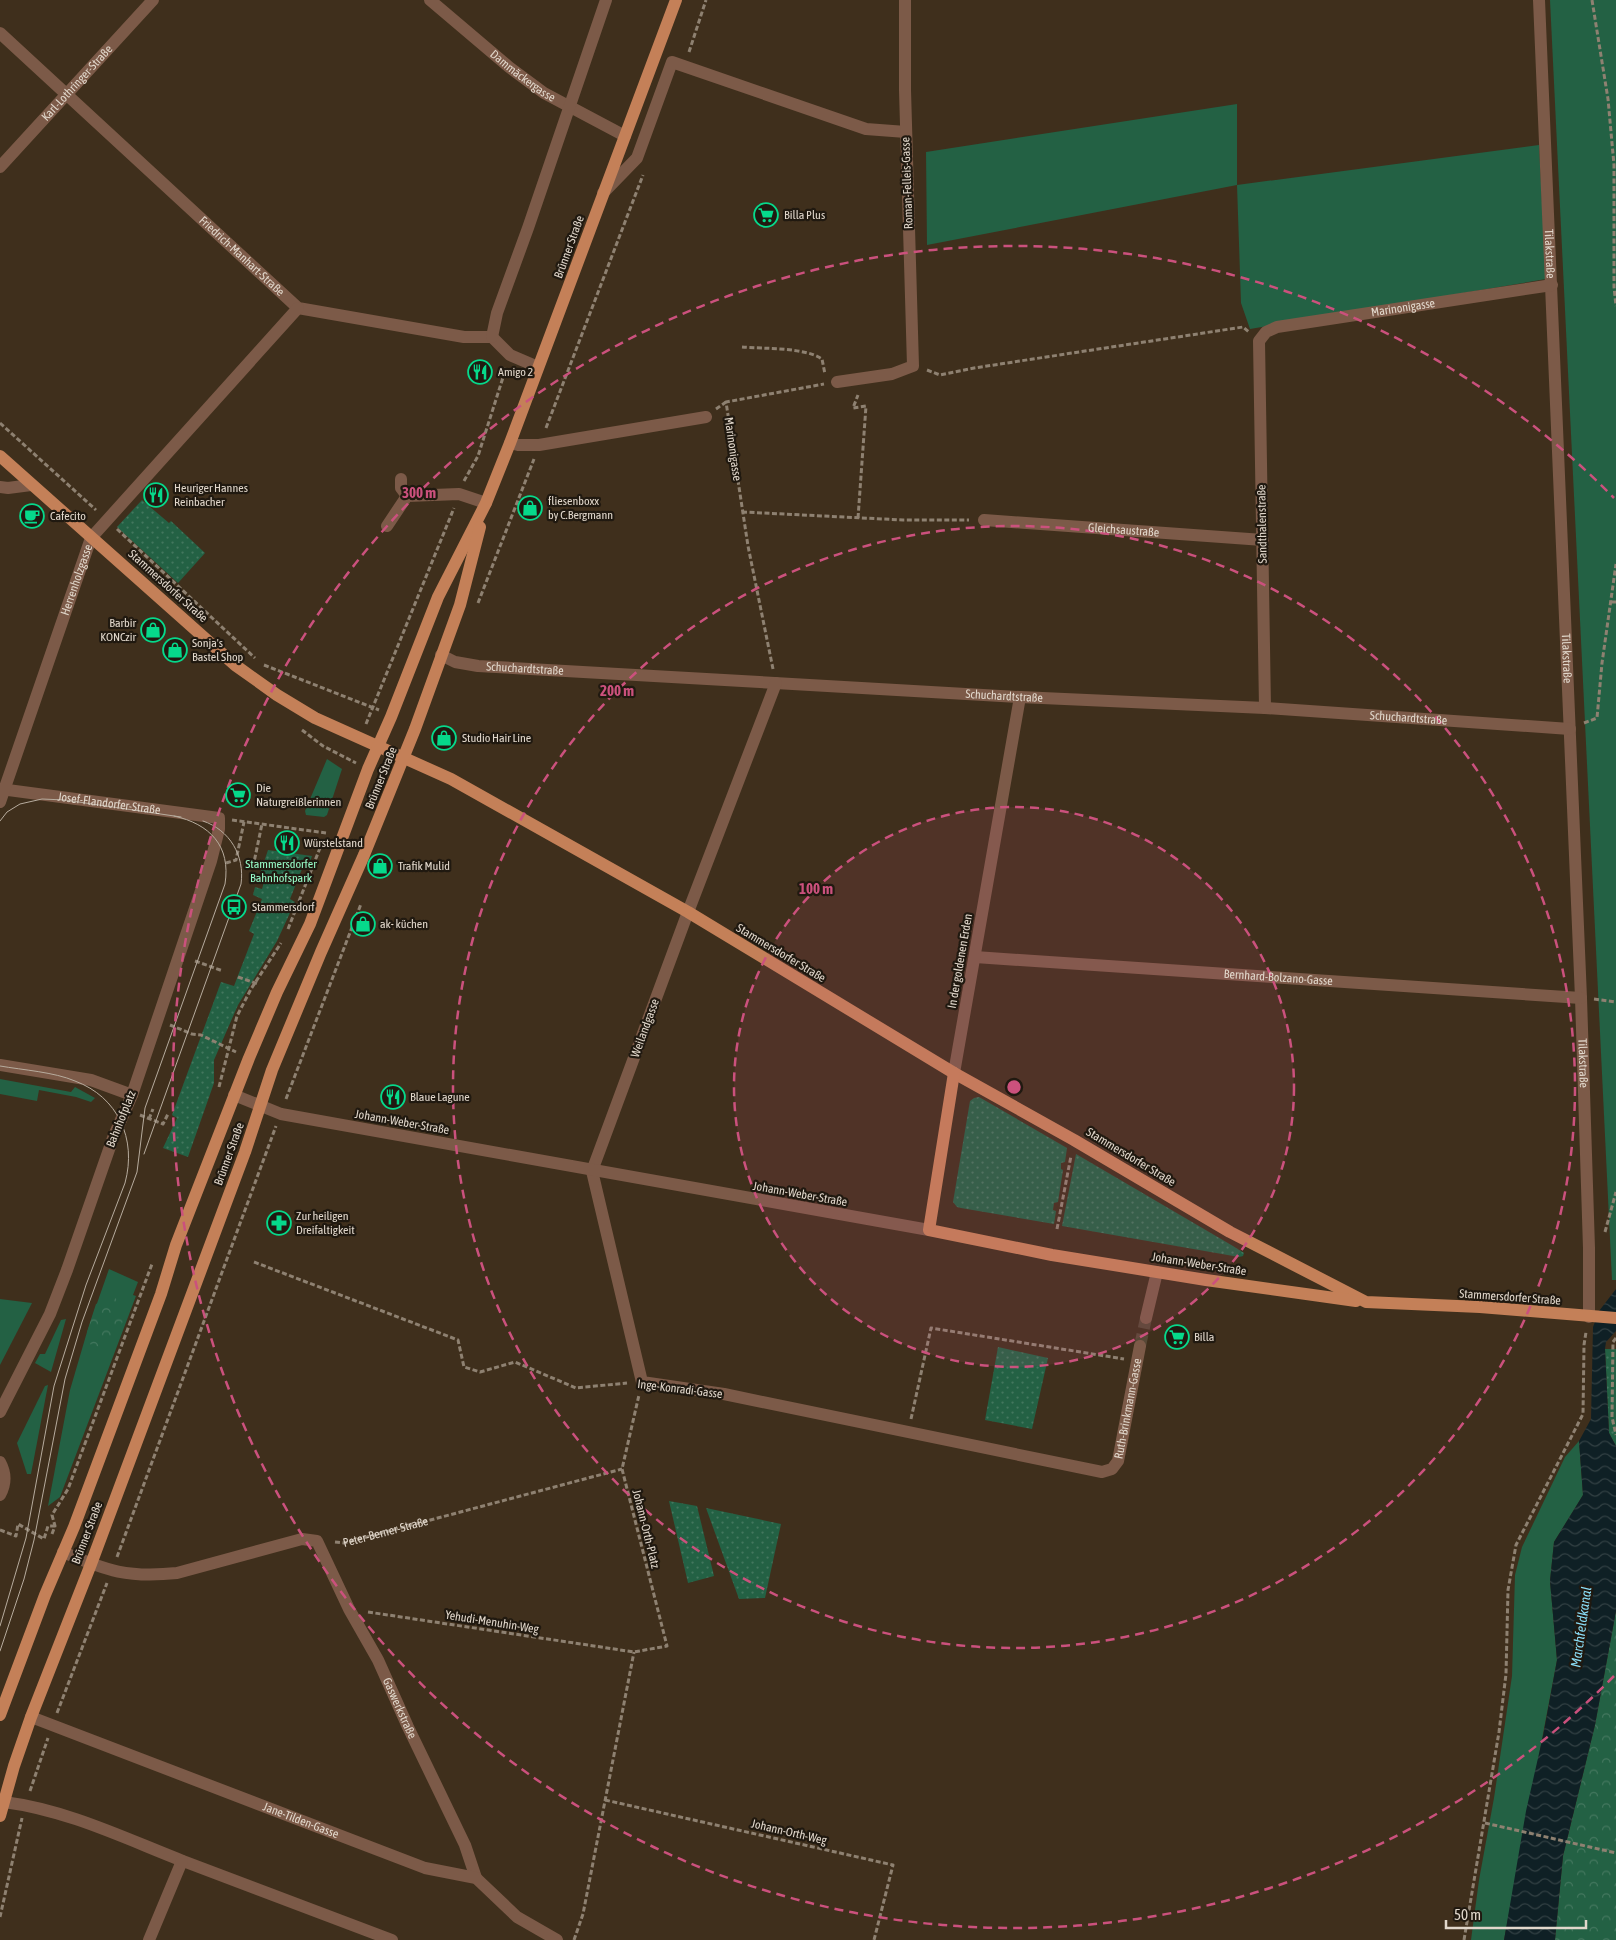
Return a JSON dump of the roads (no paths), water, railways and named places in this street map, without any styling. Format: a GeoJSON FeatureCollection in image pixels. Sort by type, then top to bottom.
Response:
{"type":"FeatureCollection","features":[{"type":"Feature","properties":{"kind":"main road","name":"Brünner Straße"},"geometry":{"type":"LineString","coordinates":[[0,1715],[74,1527],[160,1294],[176,1245],[248,1058],[310,924],[438,597],[486,503],[676,0]]}},
{"type":"Feature","properties":{"kind":"main road","name":"Stammersdorfer Straße"},"geometry":{"type":"LineString","coordinates":[[0,456],[235,664],[300,709],[359,739],[451,779],[688,912],[954,1073],[1074,1140],[1230,1232],[1366,1302],[1480,1307],[1616,1318]]}},
{"type":"Feature","properties":{"kind":"main road","name":"Brünner Straße"},"geometry":{"type":"LineString","coordinates":[[0,1816],[31,1717],[91,1564],[245,1152],[272,1070],[404,758],[460,605],[486,503]]}},
{"type":"Feature","properties":{"kind":"main road","name":"In der goldenen Erden"},"geometry":{"type":"LineString","coordinates":[[929,1230],[954,1073]]}},
{"type":"Feature","properties":{"kind":"main road","name":"Johann-Weber-Straße"},"geometry":{"type":"LineString","coordinates":[[929,1230],[1052,1255],[1366,1302]]}},
{"type":"Feature","properties":{"kind":"street","name":"Karl-Lothringer-Straße"},"geometry":{"type":"LineString","coordinates":[[0,167],[153,0]]}},
{"type":"Feature","properties":{"kind":"street","name":"Dammäckergasse"},"geometry":{"type":"LineString","coordinates":[[430,0],[509,67],[544,93],[625,136]]}},
{"type":"Feature","properties":{"kind":"street"},"geometry":{"type":"LineString","coordinates":[[492,337],[497,314],[606,0]]}},
{"type":"Feature","properties":{"kind":"street","name":"Roman-Felleis-Gasse"},"geometry":{"type":"LineString","coordinates":[[832,383],[892,374],[914,366],[906,132],[905,0]]}},
{"type":"Feature","properties":{"kind":"street","name":"Tilakstraße"},"geometry":{"type":"LineString","coordinates":[[1539,0],[1581,998],[1592,1317]]}},
{"type":"Feature","properties":{"kind":"street","name":"Friedrich-Manhart-Straße"},"geometry":{"type":"LineString","coordinates":[[0,32],[298,308]]}},
{"type":"Feature","properties":{"kind":"street"},"geometry":{"type":"LineString","coordinates":[[603,193],[637,158],[672,62],[866,129],[906,132]]}},
{"type":"Feature","properties":{"kind":"street","name":"Marinonigasse"},"geometry":{"type":"LineString","coordinates":[[1259,341],[1266,332],[1277,327],[1552,285]]}},
{"type":"Feature","properties":{"kind":"street"},"geometry":{"type":"LineString","coordinates":[[298,308],[464,337],[492,337],[510,355],[538,367]]}},
{"type":"Feature","properties":{"kind":"street","name":"Herrenholzgasse"},"geometry":{"type":"LineString","coordinates":[[2,794],[91,538],[298,308]]}},
{"type":"Feature","properties":{"kind":"street","name":"Sandthalenstraße"},"geometry":{"type":"LineString","coordinates":[[1259,341],[1265,708]]}},
{"type":"Feature","properties":{"kind":"street","name":"Marinonigasse"},"geometry":{"type":"LineString","coordinates":[[510,443],[539,445],[706,417]]}},
{"type":"Feature","properties":{"kind":"street"},"geometry":{"type":"LineString","coordinates":[[401,479],[401,488],[408,496]]}},
{"type":"Feature","properties":{"kind":"street"},"geometry":{"type":"LineString","coordinates":[[0,487],[8,488],[31,485]]}},
{"type":"Feature","properties":{"kind":"street"},"geometry":{"type":"LineString","coordinates":[[408,496],[459,494],[486,503]]}},
{"type":"Feature","properties":{"kind":"street"},"geometry":{"type":"LineString","coordinates":[[387,526],[408,496]]}},
{"type":"Feature","properties":{"kind":"street","name":"Gleichsaustraße"},"geometry":{"type":"LineString","coordinates":[[984,520],[1263,540]]}},
{"type":"Feature","properties":{"kind":"street","name":"Schuchardtstraße"},"geometry":{"type":"LineString","coordinates":[[441,655],[455,662],[478,666],[1020,697],[1265,708],[1570,729]]}},
{"type":"Feature","properties":{"kind":"street","name":"Weilandgasse"},"geometry":{"type":"LineString","coordinates":[[592,1171],[688,912],[776,683]]}},
{"type":"Feature","properties":{"kind":"street","name":"In der goldenen Erden"},"geometry":{"type":"LineString","coordinates":[[954,1073],[1020,697]]}},
{"type":"Feature","properties":{"kind":"street","name":"Josef-Flandorfer-Straße"},"geometry":{"type":"LineString","coordinates":[[2,794],[219,818]]}},
{"type":"Feature","properties":{"kind":"street","name":"Bahnhofplatz"},"geometry":{"type":"LineString","coordinates":[[0,1412],[50,1314],[113,1138],[132,1094],[211,861],[219,829],[219,818]]}},
{"type":"Feature","properties":{"kind":"street","name":"Bernhard-Bolzano-Gasse"},"geometry":{"type":"LineString","coordinates":[[975,957],[1581,998]]}},
{"type":"Feature","properties":{"kind":"street"},"geometry":{"type":"LineString","coordinates":[[0,1065],[92,1080],[132,1094]]}},
{"type":"Feature","properties":{"kind":"street","name":"Johann-Weber-Straße"},"geometry":{"type":"LineString","coordinates":[[234,1096],[281,1114],[929,1230]]}},
{"type":"Feature","properties":{"kind":"street","name":"Inge-Konradi-Gasse"},"geometry":{"type":"LineString","coordinates":[[592,1171],[642,1382],[724,1394],[1102,1472],[1112,1469]]}},
{"type":"Feature","properties":{"kind":"street"},"geometry":{"type":"LineString","coordinates":[[1146,1318],[1157,1272]]}},
{"type":"Feature","properties":{"kind":"street","name":"Ruth-Brinkmann-Gasse"},"geometry":{"type":"LineString","coordinates":[[1112,1469],[1118,1461],[1140,1346]]}},
{"type":"Feature","properties":{"kind":"street"},"geometry":{"type":"LineString","coordinates":[[0,1462],[5,1481],[0,1495]]}},
{"type":"Feature","properties":{"kind":"street","name":"Gaswerkstraße"},"geometry":{"type":"LineString","coordinates":[[91,1564],[112,1571],[139,1575],[168,1574],[302,1539],[317,1541],[349,1609],[378,1660],[465,1845],[476,1878]]}},
{"type":"Feature","properties":{"kind":"street"},"geometry":{"type":"LineString","coordinates":[[63,1552],[91,1564]]}},
{"type":"Feature","properties":{"kind":"street","name":"Jane-Tilden-Gasse"},"geometry":{"type":"LineString","coordinates":[[31,1717],[425,1868],[476,1878]]}},
{"type":"Feature","properties":{"kind":"street"},"geometry":{"type":"LineString","coordinates":[[4,1802],[25,1804],[87,1822],[182,1861],[392,1940]]}},
{"type":"Feature","properties":{"kind":"street"},"geometry":{"type":"LineString","coordinates":[[148,1940],[182,1861]]}},
{"type":"Feature","properties":{"kind":"street"},"geometry":{"type":"LineString","coordinates":[[476,1878],[517,1917],[557,1940]]}},
{"type":"Feature","properties":{"kind":"water","name":"Marchfeldkanal"},"geometry":{"type":"Polygon","coordinates":[[[1616,1289],[1616,1331],[1606,1342],[1605,1349],[1609,1433],[1616,1446],[1616,1611],[1595,1725],[1563,1856],[1555,1940],[1504,1940],[1526,1811],[1543,1736],[1557,1660],[1550,1581],[1554,1542],[1583,1495],[1579,1441],[1591,1419],[1593,1327],[1599,1311],[1616,1289]]]}},
{"type":"Feature","properties":{"kind":"tunnel"},"geometry":{"type":"LineString","coordinates":[[1140,1346],[1146,1318]]}},
{"type":"Feature","properties":{"kind":"tram line"},"geometry":{"type":"LineString","coordinates":[[0,821],[7,812],[20,804],[42,799],[65,800],[181,817]]}},
{"type":"Feature","properties":{"kind":"tram line"},"geometry":{"type":"LineString","coordinates":[[0,1651],[24,1579],[34,1540],[65,1379],[82,1322],[137,1172],[145,1108],[225,884],[225,858],[215,839],[208,831],[198,825],[174,816]]}},
{"type":"Feature","properties":{"kind":"tram line"},"geometry":{"type":"LineString","coordinates":[[144,1154],[241,884],[241,864],[234,845],[221,831],[203,821]]}},
{"type":"Feature","properties":{"kind":"tram line"},"geometry":{"type":"LineString","coordinates":[[0,1066],[58,1075],[90,1088],[103,1098],[121,1122],[126,1136],[128,1151],[125,1183],[86,1285],[54,1386],[26,1538],[0,1626]]}},
{"type":"Feature","properties":{"kind":"place","name":"Billa Plus"},"geometry":{"type":"Point","coordinates":[766,215]}},
{"type":"Feature","properties":{"kind":"place","name":"Amigo 2"},"geometry":{"type":"Point","coordinates":[480,372]}},
{"type":"Feature","properties":{"kind":"place","name":"Heuriger Hannes Reinbacher"},"geometry":{"type":"Point","coordinates":[156,495]}},
{"type":"Feature","properties":{"kind":"place","name":"fliesenboxx by C.Bergmann"},"geometry":{"type":"Point","coordinates":[530,508]}},
{"type":"Feature","properties":{"kind":"place","name":"Cafecito"},"geometry":{"type":"Point","coordinates":[32,516]}},
{"type":"Feature","properties":{"kind":"place","name":"Barbir KONCzir"},"geometry":{"type":"Point","coordinates":[153,630]}},
{"type":"Feature","properties":{"kind":"place","name":"Sonja's Bastel Shop"},"geometry":{"type":"Point","coordinates":[175,650]}},
{"type":"Feature","properties":{"kind":"place","name":"Studio Hair Line"},"geometry":{"type":"Point","coordinates":[444,738]}},
{"type":"Feature","properties":{"kind":"place","name":"Die Naturgreißlerinnen"},"geometry":{"type":"Point","coordinates":[238,795]}},
{"type":"Feature","properties":{"kind":"place","name":"Würstelstand"},"geometry":{"type":"Point","coordinates":[287,843]}},
{"type":"Feature","properties":{"kind":"place","name":"Trafik Mulid"},"geometry":{"type":"Point","coordinates":[380,866]}},
{"type":"Feature","properties":{"kind":"place","name":"Stammersdorf"},"geometry":{"type":"Point","coordinates":[234,907]}},
{"type":"Feature","properties":{"kind":"place","name":"ak- küchen"},"geometry":{"type":"Point","coordinates":[363,924]}},
{"type":"Feature","properties":{"kind":"place","name":"Blaue Lagune"},"geometry":{"type":"Point","coordinates":[393,1097]}},
{"type":"Feature","properties":{"kind":"place","name":"Zur heiligen Dreifaltigkeit"},"geometry":{"type":"Point","coordinates":[279,1223]}},
{"type":"Feature","properties":{"kind":"place","name":"Billa"},"geometry":{"type":"Point","coordinates":[1177,1337]}},
{"type":"Feature","properties":{"kind":"park label","name":"Stammersdorfer Bahnhofspark"},"geometry":{"type":"Point","coordinates":[281,871]}}]}
